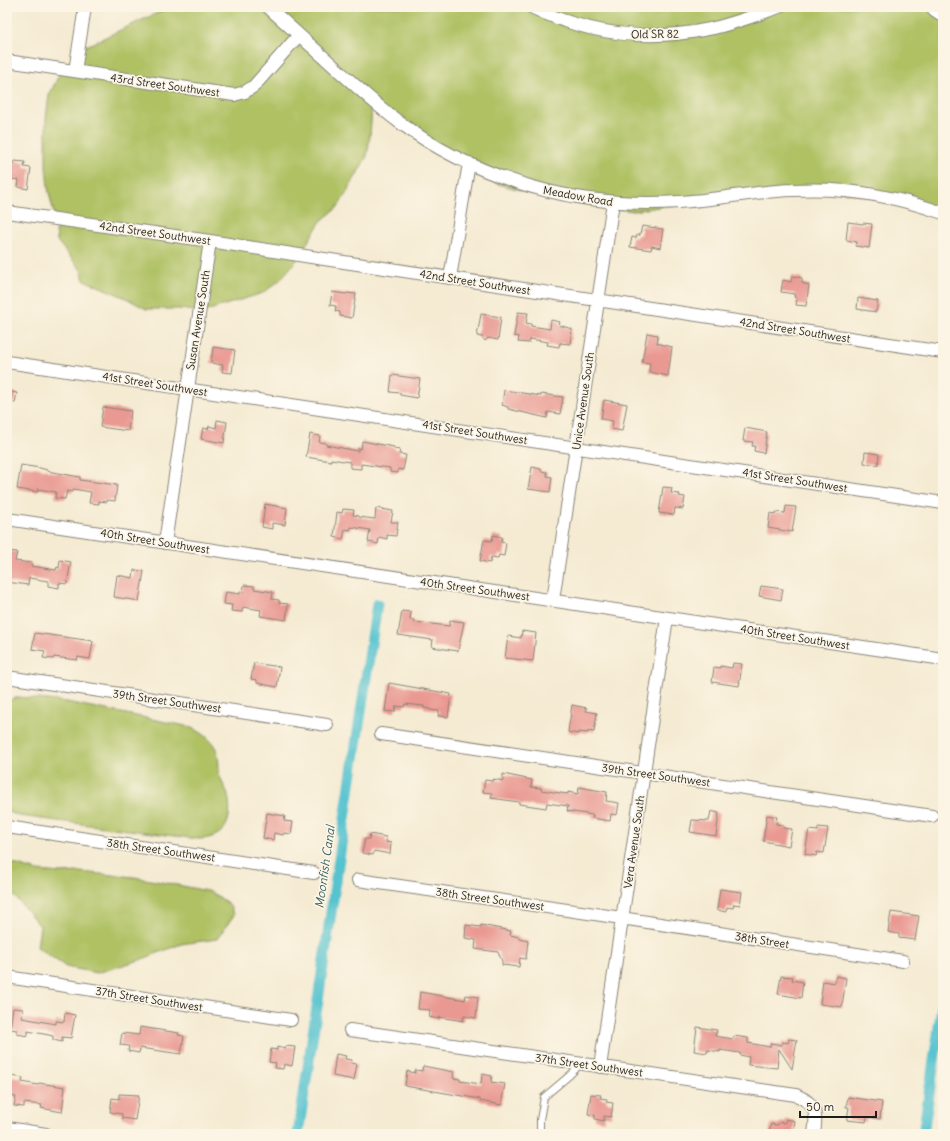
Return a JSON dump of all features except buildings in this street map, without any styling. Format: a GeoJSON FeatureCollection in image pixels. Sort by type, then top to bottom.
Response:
{"type":"FeatureCollection","features":[{"type":"Feature","properties":{"kind":"highway"},"geometry":{"type":"LineString","coordinates":[[937,7],[943,11]]}},
{"type":"Feature","properties":{"kind":"street"},"geometry":{"type":"LineString","coordinates":[[75,71],[85,7]]}},
{"type":"Feature","properties":{"kind":"street","name":"Meadow Road"},"geometry":{"type":"LineString","coordinates":[[268,7],[398,122],[438,147],[468,163],[503,178],[544,190],[613,202],[678,202],[754,193],[818,189],[843,190],[886,196],[943,213]]}},
{"type":"Feature","properties":{"kind":"street","name":"Old SR 82"},"geometry":{"type":"LineString","coordinates":[[531,7],[549,16],[592,29],[613,33],[653,36],[684,34],[710,29],[779,7]]}},
{"type":"Feature","properties":{"kind":"street","name":"43rd Street Southwest"},"geometry":{"type":"LineString","coordinates":[[7,61],[234,95],[245,92],[254,86],[299,35]]}},
{"type":"Feature","properties":{"kind":"street"},"geometry":{"type":"LineString","coordinates":[[450,278],[468,163]]}},
{"type":"Feature","properties":{"kind":"street","name":"Unice Avenue South"},"geometry":{"type":"LineString","coordinates":[[552,600],[613,202]]}},
{"type":"Feature","properties":{"kind":"street","name":"42nd Street Southwest"},"geometry":{"type":"LineString","coordinates":[[7,212],[210,241],[943,352]]}},
{"type":"Feature","properties":{"kind":"street","name":"Susan Avenue South"},"geometry":{"type":"LineString","coordinates":[[165,543],[210,241]]}},
{"type":"Feature","properties":{"kind":"street","name":"41st Street Southwest"},"geometry":{"type":"LineString","coordinates":[[7,362],[943,502]]}},
{"type":"Feature","properties":{"kind":"street","name":"40th Street Southwest"},"geometry":{"type":"LineString","coordinates":[[7,519],[943,659]]}},
{"type":"Feature","properties":{"kind":"street","name":"Vera Avenue South"},"geometry":{"type":"LineString","coordinates":[[600,1067],[667,618]]}},
{"type":"Feature","properties":{"kind":"street","name":"39th Street Southwest"},"geometry":{"type":"LineString","coordinates":[[7,677],[327,725]]}},
{"type":"Feature","properties":{"kind":"street","name":"39th Street Southwest"},"geometry":{"type":"LineString","coordinates":[[381,734],[932,816]]}},
{"type":"Feature","properties":{"kind":"street","name":"38th Street Southwest"},"geometry":{"type":"LineString","coordinates":[[7,827],[314,873]]}},
{"type":"Feature","properties":{"kind":"street","name":"38th Street Southwest"},"geometry":{"type":"LineString","coordinates":[[358,880],[622,919]]}},
{"type":"Feature","properties":{"kind":"street","name":"38th Street"},"geometry":{"type":"LineString","coordinates":[[622,919],[903,961]]}},
{"type":"Feature","properties":{"kind":"street","name":"37th Street Southwest"},"geometry":{"type":"LineString","coordinates":[[7,977],[291,1020]]}},
{"type":"Feature","properties":{"kind":"street","name":"37th Street Southwest"},"geometry":{"type":"LineString","coordinates":[[350,1030],[796,1095],[806,1100],[813,1108],[816,1118],[814,1134]]}},
{"type":"Feature","properties":{"kind":"street"},"geometry":{"type":"LineString","coordinates":[[7,1128],[46,1134]]}},
{"type":"Feature","properties":{"kind":"lane"},"geometry":{"type":"LineString","coordinates":[[540,1134],[540,1120],[544,1097],[570,1075],[579,1063]]}},
{"type":"Feature","properties":{"kind":"green space"},"geometry":{"type":"Polygon","coordinates":[[[170,7],[927,7],[943,18],[943,217],[920,207],[829,189],[724,196],[634,211],[551,199],[498,184],[447,157],[372,106],[367,156],[337,208],[321,221],[296,261],[279,281],[263,293],[203,312],[179,309],[146,309],[126,298],[84,280],[81,270],[57,241],[55,218],[48,188],[46,167],[46,119],[49,95],[60,73],[84,47],[170,7]]]}},
{"type":"Feature","properties":{"kind":"green space"},"geometry":{"type":"Polygon","coordinates":[[[19,697],[67,702],[195,729],[209,739],[218,754],[220,777],[227,792],[229,801],[229,818],[226,825],[222,831],[216,835],[198,839],[19,816],[7,811],[7,701],[19,697]]]}},
{"type":"Feature","properties":{"kind":"green space"},"geometry":{"type":"Polygon","coordinates":[[[7,862],[38,871],[60,873],[79,872],[134,877],[211,892],[229,904],[234,915],[217,939],[181,944],[140,960],[97,973],[66,967],[37,947],[40,926],[16,898],[7,890],[7,862]]]}},
{"type":"Feature","properties":{"kind":"waterway","name":"Moonfish Canal"},"geometry":{"type":"LineString","coordinates":[[298,1134],[377,604]]}},
{"type":"Feature","properties":{"kind":"waterway"},"geometry":{"type":"LineString","coordinates":[[923,1134],[943,1000]]}}]}
